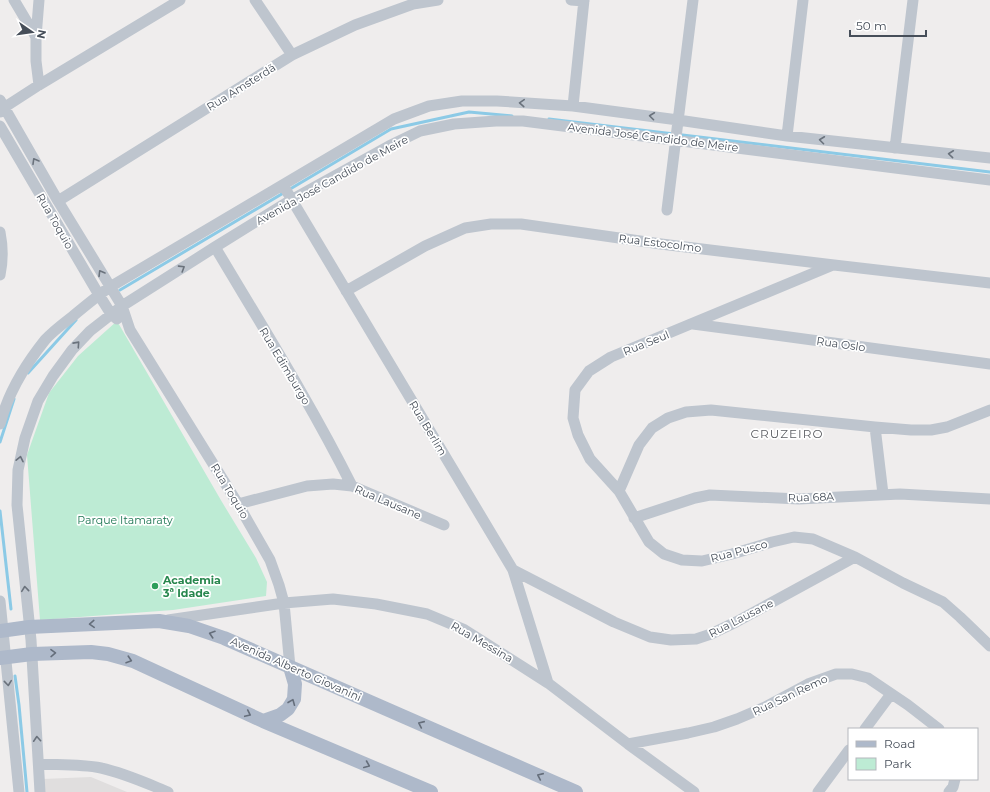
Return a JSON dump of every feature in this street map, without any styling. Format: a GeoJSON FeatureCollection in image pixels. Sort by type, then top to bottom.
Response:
{"type":"FeatureCollection","features":[{"type":"Feature","properties":{"kind":"main road","name":"Avenida Alberto Giovanini"},"geometry":{"type":"LineString","coordinates":[[2,630],[29,627],[159,621],[189,626],[224,638],[571,791]]}},
{"type":"Feature","properties":{"kind":"main road"},"geometry":{"type":"LineString","coordinates":[[3,658],[32,654],[91,652],[108,654],[133,661],[263,721],[431,792]]}},
{"type":"Feature","properties":{"kind":"main road"},"geometry":{"type":"LineString","coordinates":[[263,721],[280,715],[288,709],[294,699],[295,684],[290,667]]}},
{"type":"Feature","properties":{"kind":"street"},"geometry":{"type":"LineString","coordinates":[[14,0],[36,37]]}},
{"type":"Feature","properties":{"kind":"street"},"geometry":{"type":"LineString","coordinates":[[39,0],[36,37],[36,61],[39,85]]}},
{"type":"Feature","properties":{"kind":"street"},"geometry":{"type":"LineString","coordinates":[[2,106],[180,0]]}},
{"type":"Feature","properties":{"kind":"street"},"geometry":{"type":"LineString","coordinates":[[255,0],[292,55]]}},
{"type":"Feature","properties":{"kind":"street","name":"Rua Amsterdã"},"geometry":{"type":"LineString","coordinates":[[58,201],[292,55],[354,25],[413,4],[438,0]]}},
{"type":"Feature","properties":{"kind":"street"},"geometry":{"type":"LineString","coordinates":[[571,0],[584,1],[574,106]]}},
{"type":"Feature","properties":{"kind":"street"},"geometry":{"type":"LineString","coordinates":[[666,210],[693,0]]}},
{"type":"Feature","properties":{"kind":"street"},"geometry":{"type":"LineString","coordinates":[[787,136],[803,0]]}},
{"type":"Feature","properties":{"kind":"street"},"geometry":{"type":"LineString","coordinates":[[895,148],[913,0]]}},
{"type":"Feature","properties":{"kind":"street","name":"Avenida José Candido de Meire"},"geometry":{"type":"LineString","coordinates":[[40,792],[32,654],[17,505],[18,470],[25,438],[38,401],[53,376],[72,350],[90,330],[122,306],[215,247],[287,193],[394,119],[429,106],[462,101],[498,101],[574,106],[676,131],[990,180]]}},
{"type":"Feature","properties":{"kind":"street","name":"Rua Toquio"},"geometry":{"type":"LineString","coordinates":[[2,106],[122,306],[130,330],[238,504],[270,560],[284,603],[290,667]]}},
{"type":"Feature","properties":{"kind":"street","name":"Avenida José Candido de Meire"},"geometry":{"type":"LineString","coordinates":[[0,424],[16,382],[46,340],[110,287],[287,193],[420,131],[454,124],[523,121],[676,131],[787,136],[990,158]]}},
{"type":"Feature","properties":{"kind":"street","name":"Rua Toquio"},"geometry":{"type":"LineString","coordinates":[[0,126],[111,314],[130,330]]}},
{"type":"Feature","properties":{"kind":"street","name":"Rua Berlim"},"geometry":{"type":"LineString","coordinates":[[287,193],[513,570],[548,683]]}},
{"type":"Feature","properties":{"kind":"street","name":"Rua Estocolmo"},"geometry":{"type":"LineString","coordinates":[[346,291],[425,246],[466,228],[492,224],[521,224],[661,244],[990,283]]}},
{"type":"Feature","properties":{"kind":"street"},"geometry":{"type":"LineString","coordinates":[[0,232],[2,243],[2,265],[0,275]]}},
{"type":"Feature","properties":{"kind":"street","name":"Rua Edimburgo"},"geometry":{"type":"LineString","coordinates":[[215,247],[315,416],[352,486]]}},
{"type":"Feature","properties":{"kind":"street","name":"Rua Seul"},"geometry":{"type":"LineString","coordinates":[[619,491],[590,459],[578,435],[573,418],[575,390],[589,371],[611,357],[834,265]]}},
{"type":"Feature","properties":{"kind":"street","name":"Rua Oslo"},"geometry":{"type":"LineString","coordinates":[[691,324],[990,364]]}},
{"type":"Feature","properties":{"kind":"street"},"geometry":{"type":"LineString","coordinates":[[619,491],[639,445],[652,428],[668,418],[686,412],[711,410],[875,427],[931,430],[954,425],[990,410]]}},
{"type":"Feature","properties":{"kind":"street"},"geometry":{"type":"LineString","coordinates":[[875,427],[883,494]]}},
{"type":"Feature","properties":{"kind":"street","name":"Rua Lausane"},"geometry":{"type":"LineString","coordinates":[[238,504],[307,486],[333,484],[352,486],[444,525]]}},
{"type":"Feature","properties":{"kind":"street","name":"Rua Pusco"},"geometry":{"type":"LineString","coordinates":[[619,491],[649,542],[664,554],[682,560],[702,561],[794,537],[814,539],[855,557],[903,583],[943,602],[990,646]]}},
{"type":"Feature","properties":{"kind":"street","name":"Rua 68A"},"geometry":{"type":"LineString","coordinates":[[634,518],[695,498],[710,496],[799,499],[900,494],[990,499]]}},
{"type":"Feature","properties":{"kind":"street","name":"Rua Lausane"},"geometry":{"type":"LineString","coordinates":[[513,570],[614,622],[650,637],[671,640],[696,639],[711,634],[736,622],[855,557]]}},
{"type":"Feature","properties":{"kind":"street","name":"Rua Messina"},"geometry":{"type":"LineString","coordinates":[[159,621],[284,603],[333,600],[376,604],[427,614],[463,628],[548,683],[694,792]]}},
{"type":"Feature","properties":{"kind":"street"},"geometry":{"type":"LineString","coordinates":[[0,601],[3,658],[19,792]]}},
{"type":"Feature","properties":{"kind":"street","name":"Rua San Remo"},"geometry":{"type":"LineString","coordinates":[[628,744],[714,727],[765,707],[808,684],[836,674],[852,674],[868,678],[938,728]]}},
{"type":"Feature","properties":{"kind":"street"},"geometry":{"type":"LineString","coordinates":[[866,728],[891,694]]}},
{"type":"Feature","properties":{"kind":"street"},"geometry":{"type":"LineString","coordinates":[[818,792],[848,751]]}},
{"type":"Feature","properties":{"kind":"street"},"geometry":{"type":"LineString","coordinates":[[39,764],[76,765],[100,768],[126,775],[168,792]]}},
{"type":"Feature","properties":{"kind":"street"},"geometry":{"type":"LineString","coordinates":[[949,792],[953,787],[955,780]]}},
{"type":"Feature","properties":{"kind":"shaded area"},"geometry":{"type":"Polygon","coordinates":[[[91,777],[127,792],[44,792],[43,779],[91,777]]]}},
{"type":"Feature","properties":{"kind":"green space","name":"Parque Itamaraty"},"geometry":{"type":"Polygon","coordinates":[[[117,321],[256,558],[267,582],[266,596],[173,610],[40,620],[27,455],[49,393],[78,356],[117,321]]]}},
{"type":"Feature","properties":{"kind":"waterway"},"geometry":{"type":"LineString","coordinates":[[120,290],[391,129],[469,112],[512,116]]}},
{"type":"Feature","properties":{"kind":"waterway"},"geometry":{"type":"LineString","coordinates":[[549,119],[990,172]]}},
{"type":"Feature","properties":{"kind":"waterway"},"geometry":{"type":"LineString","coordinates":[[28,373],[76,320]]}},
{"type":"Feature","properties":{"kind":"waterway"},"geometry":{"type":"LineString","coordinates":[[0,442],[14,399]]}},
{"type":"Feature","properties":{"kind":"waterway"},"geometry":{"type":"LineString","coordinates":[[0,511],[11,609]]}},
{"type":"Feature","properties":{"kind":"waterway"},"geometry":{"type":"LineString","coordinates":[[15,676],[27,792]]}},
{"type":"Feature","properties":{"kind":"place","name":"Academia 3ª Idade"},"geometry":{"type":"Point","coordinates":[155,586]}},
{"type":"Feature","properties":{"kind":"district","name":"CRUZEIRO"},"geometry":{"type":"Point","coordinates":[787,434]}}]}
